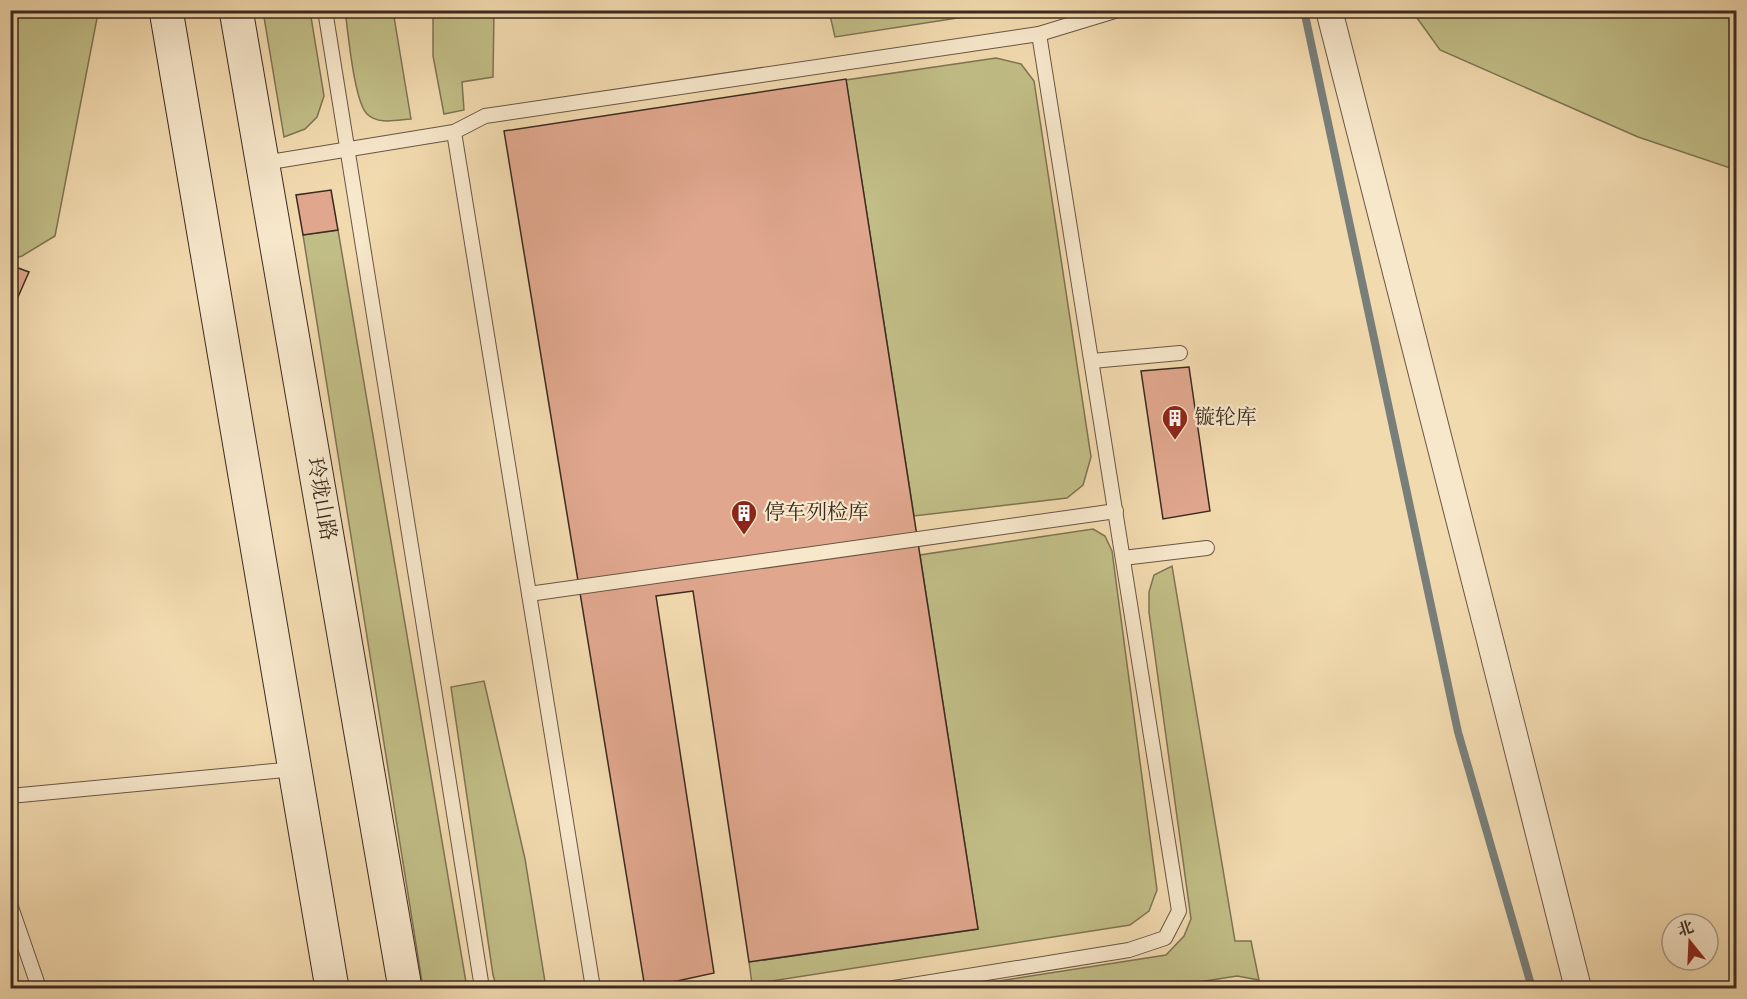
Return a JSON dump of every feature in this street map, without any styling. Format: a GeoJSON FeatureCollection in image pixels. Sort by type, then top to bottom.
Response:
{"type":"FeatureCollection","features":[{"type":"Feature","properties":{"kind":"main road"},"geometry":{"type":"LineString","coordinates":[[166,10],[333,988]]}},
{"type":"Feature","properties":{"kind":"main road","name":"玲珑山路"},"geometry":{"type":"LineString","coordinates":[[236,10],[405,988]]}},
{"type":"Feature","properties":{"kind":"street"},"geometry":{"type":"LineString","coordinates":[[1329,10],[1578,988]]}},
{"type":"Feature","properties":{"kind":"lane"},"geometry":{"type":"LineString","coordinates":[[325,10],[482,988]]}},
{"type":"Feature","properties":{"kind":"lane"},"geometry":{"type":"LineString","coordinates":[[264,163],[454,132],[485,116],[1039,34],[1118,10]]}},
{"type":"Feature","properties":{"kind":"lane"},"geometry":{"type":"LineString","coordinates":[[894,988],[1129,950],[1165,938],[1179,911],[1039,34]]}},
{"type":"Feature","properties":{"kind":"lane"},"geometry":{"type":"LineString","coordinates":[[454,132],[593,988]]}},
{"type":"Feature","properties":{"kind":"lane"},"geometry":{"type":"LineString","coordinates":[[1092,361],[1180,353]]}},
{"type":"Feature","properties":{"kind":"lane"},"geometry":{"type":"LineString","coordinates":[[529,594],[1116,511]]}},
{"type":"Feature","properties":{"kind":"lane"},"geometry":{"type":"LineString","coordinates":[[1123,558],[1207,548]]}},
{"type":"Feature","properties":{"kind":"lane"},"geometry":{"type":"LineString","coordinates":[[10,796],[295,769]]}},
{"type":"Feature","properties":{"kind":"lane"},"geometry":{"type":"LineString","coordinates":[[10,904],[39,988]]}},
{"type":"Feature","properties":{"kind":"shaded area"},"geometry":{"type":"Polygon","coordinates":[[[11,10],[97,10],[98,13],[55,236],[22,256],[11,259],[11,10]]]}},
{"type":"Feature","properties":{"kind":"shaded area"},"geometry":{"type":"Polygon","coordinates":[[[829,10],[1003,11],[835,37],[829,10]]]}},
{"type":"Feature","properties":{"kind":"shaded area"},"geometry":{"type":"Polygon","coordinates":[[[263,11],[310,11],[324,96],[317,117],[305,129],[284,137],[263,11]]]}},
{"type":"Feature","properties":{"kind":"shaded area"},"geometry":{"type":"Polygon","coordinates":[[[345,11],[393,11],[411,119],[377,120],[367,114],[362,107],[355,81],[345,11]]]}},
{"type":"Feature","properties":{"kind":"shaded area"},"geometry":{"type":"Polygon","coordinates":[[[433,11],[494,11],[493,77],[462,82],[464,110],[444,114],[433,56],[433,11]]]}},
{"type":"Feature","properties":{"kind":"shaded area"},"geometry":{"type":"Polygon","coordinates":[[[1412,11],[1736,11],[1736,170],[1638,137],[1440,50],[1412,11]]]}},
{"type":"Feature","properties":{"kind":"shaded area"},"geometry":{"type":"Polygon","coordinates":[[[996,58],[1021,64],[1034,81],[1091,457],[1083,485],[1067,498],[914,516],[846,80],[996,58]]]}},
{"type":"Feature","properties":{"kind":"shaded area"},"geometry":{"type":"Polygon","coordinates":[[[338,230],[467,988],[423,988],[303,235],[338,230]]]}},
{"type":"Feature","properties":{"kind":"shaded area"},"geometry":{"type":"Polygon","coordinates":[[[1093,529],[1105,536],[1112,551],[1157,890],[1149,911],[1130,925],[752,984],[749,962],[978,929],[920,555],[1093,529]]]}},
{"type":"Feature","properties":{"kind":"shaded area"},"geometry":{"type":"Polygon","coordinates":[[[1172,566],[1235,941],[1251,941],[1259,980],[1237,976],[1160,988],[954,988],[1166,955],[1184,936],[1191,919],[1149,612],[1149,592],[1154,575],[1172,566]]]}},
{"type":"Feature","properties":{"kind":"shaded area"},"geometry":{"type":"Polygon","coordinates":[[[484,681],[525,859],[546,988],[497,988],[493,975],[451,687],[484,681]]]}},
{"type":"Feature","properties":{"kind":"building","name":"停车列检库"},"geometry":{"type":"Polygon","coordinates":[[[846,79],[978,929],[749,962],[693,591],[656,596],[714,973],[645,988],[504,131],[846,79]]]}},
{"type":"Feature","properties":{"kind":"building"},"geometry":{"type":"Polygon","coordinates":[[[331,190],[338,230],[303,235],[296,195],[331,190]]]}},
{"type":"Feature","properties":{"kind":"building"},"geometry":{"type":"Polygon","coordinates":[[[10,265],[29,272],[10,315],[10,265]]]}},
{"type":"Feature","properties":{"kind":"building","name":"镟轮库"},"geometry":{"type":"Polygon","coordinates":[[[1189,367],[1210,511],[1163,519],[1141,371],[1189,367]]]}},
{"type":"Feature","properties":{"kind":"waterway"},"geometry":{"type":"LineString","coordinates":[[1304,10],[1458,732],[1532,988]]}},
{"type":"Feature","properties":{"kind":"place","name":"镟轮库"},"geometry":{"type":"Point","coordinates":[1175,441]}},
{"type":"Feature","properties":{"kind":"place","name":"停车列检库"},"geometry":{"type":"Point","coordinates":[744,536]}}]}
